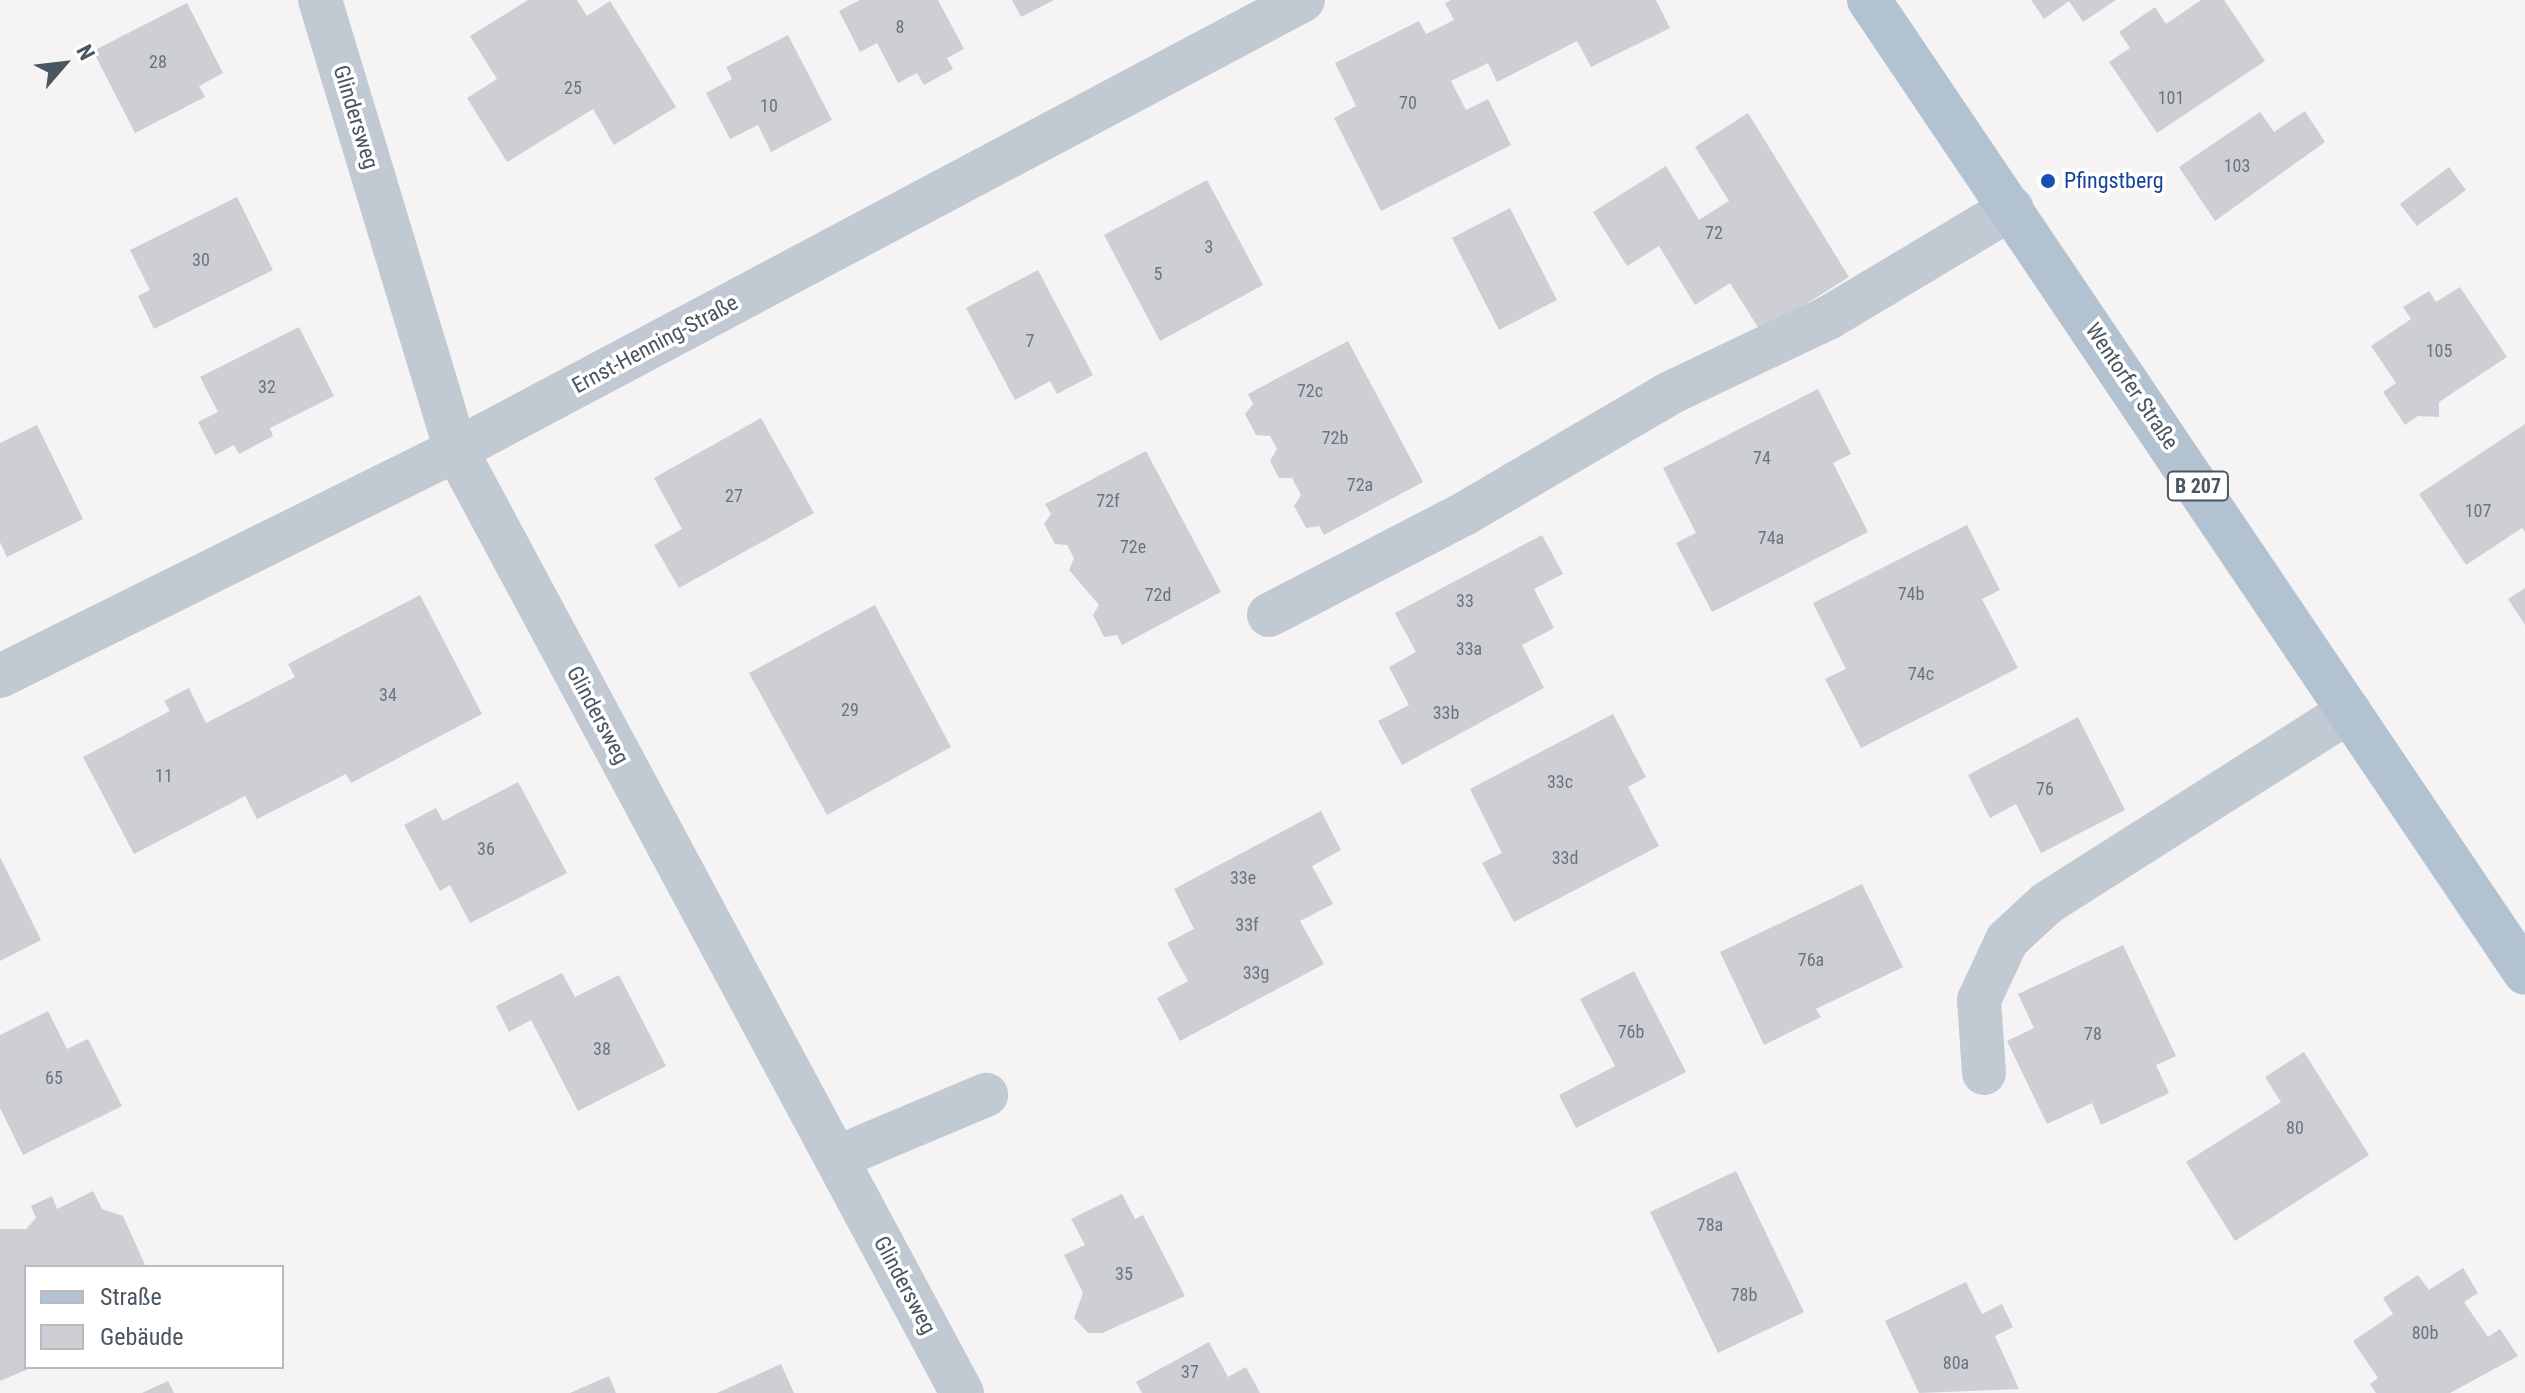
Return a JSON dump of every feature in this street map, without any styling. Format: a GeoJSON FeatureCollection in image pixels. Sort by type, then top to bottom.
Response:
{"type":"FeatureCollection","features":[{"type":"Feature","properties":{"kind":"main road","name":"Wentorfer Straße"},"geometry":{"type":"LineString","coordinates":[[1869,0],[2525,973]]}},
{"type":"Feature","properties":{"kind":"street","name":"Glindersweg"},"geometry":{"type":"LineString","coordinates":[[320,0],[456,450],[962,1393]]}},
{"type":"Feature","properties":{"kind":"street","name":"Ernst-Henning-Straße"},"geometry":{"type":"LineString","coordinates":[[0,676],[456,450],[1303,0]]}},
{"type":"Feature","properties":{"kind":"street"},"geometry":{"type":"LineString","coordinates":[[1269,615],[1464,514],[1670,393],[1828,318],[2012,208]]}},
{"type":"Feature","properties":{"kind":"street"},"geometry":{"type":"LineString","coordinates":[[1984,1073],[1979,1000],[2007,940],[2047,903],[2349,711]]}},
{"type":"Feature","properties":{"kind":"street"},"geometry":{"type":"LineString","coordinates":[[836,1158],[986,1095]]}},
{"type":"Feature","properties":{"kind":"building"},"geometry":{"type":"Polygon","coordinates":[[[528,0],[577,0],[587,16],[610,1],[676,107],[614,145],[593,109],[507,162],[467,98],[497,79],[470,36],[528,0]]]}},
{"type":"Feature","properties":{"kind":"building"},"geometry":{"type":"Polygon","coordinates":[[[860,0],[938,0],[964,49],[947,58],[953,69],[924,85],[917,73],[898,83],[877,43],[860,52],[839,11],[860,0]]]}},
{"type":"Feature","properties":{"kind":"building"},"geometry":{"type":"Polygon","coordinates":[[[1012,0],[1054,0],[1021,17],[1012,0]]]}},
{"type":"Feature","properties":{"kind":"building"},"geometry":{"type":"Polygon","coordinates":[[[1451,0],[1656,0],[1670,28],[1591,67],[1577,41],[1497,82],[1488,63],[1451,81],[1466,110],[1488,99],[1511,145],[1381,211],[1334,118],[1356,106],[1335,63],[1419,21],[1426,34],[1454,20],[1445,3],[1451,0]]]}},
{"type":"Feature","properties":{"kind":"building"},"geometry":{"type":"Polygon","coordinates":[[[2031,0],[2116,0],[2083,22],[2069,1],[2044,19],[2031,0]]]}},
{"type":"Feature","properties":{"kind":"building"},"geometry":{"type":"Polygon","coordinates":[[[2201,0],[2224,0],[2265,61],[2157,133],[2109,62],[2130,48],[2119,32],[2155,7],[2166,24],[2201,0]]]}},
{"type":"Feature","properties":{"kind":"building"},"geometry":{"type":"Polygon","coordinates":[[[187,3],[223,73],[199,86],[205,97],[135,133],[93,51],[187,3]]]}},
{"type":"Feature","properties":{"kind":"building"},"geometry":{"type":"Polygon","coordinates":[[[788,35],[832,120],[771,152],[758,125],[730,139],[706,93],[732,79],[726,67],[788,35]]]}},
{"type":"Feature","properties":{"kind":"building"},"geometry":{"type":"Polygon","coordinates":[[[2305,111],[2325,142],[2215,221],[2179,167],[2260,112],[2274,132],[2305,111]]]}},
{"type":"Feature","properties":{"kind":"building"},"geometry":{"type":"Polygon","coordinates":[[[1748,113],[1849,277],[1761,332],[1730,283],[1695,305],[1659,246],[1627,266],[1593,212],[1666,166],[1699,220],[1729,201],[1695,147],[1748,113]]]}},
{"type":"Feature","properties":{"kind":"building"},"geometry":{"type":"Polygon","coordinates":[[[2449,167],[2466,190],[2417,226],[2400,204],[2449,167]]]}},
{"type":"Feature","properties":{"kind":"building"},"geometry":{"type":"Polygon","coordinates":[[[1207,180],[1263,285],[1160,341],[1104,235],[1207,180]]]}},
{"type":"Feature","properties":{"kind":"building"},"geometry":{"type":"Polygon","coordinates":[[[237,197],[273,270],[154,329],[138,296],[150,290],[130,250],[237,197]]]}},
{"type":"Feature","properties":{"kind":"building"},"geometry":{"type":"Polygon","coordinates":[[[1510,208],[1557,300],[1499,330],[1452,238],[1510,208]]]}},
{"type":"Feature","properties":{"kind":"building"},"geometry":{"type":"Polygon","coordinates":[[[1038,270],[1093,375],[1057,394],[1050,381],[1015,400],[966,308],[1038,270]]]}},
{"type":"Feature","properties":{"kind":"building"},"geometry":{"type":"Polygon","coordinates":[[[2460,287],[2507,357],[2439,402],[2439,417],[2418,416],[2405,425],[2383,392],[2396,383],[2371,346],[2411,319],[2403,307],[2429,291],[2436,302],[2460,287]]]}},
{"type":"Feature","properties":{"kind":"building"},"geometry":{"type":"Polygon","coordinates":[[[299,327],[334,396],[270,428],[273,436],[239,454],[234,445],[215,455],[198,422],[218,412],[200,377],[299,327]]]}},
{"type":"Feature","properties":{"kind":"building"},"geometry":{"type":"Polygon","coordinates":[[[1348,341],[1423,482],[1324,535],[1319,526],[1306,528],[1294,506],[1301,495],[1292,478],[1279,478],[1270,461],[1277,449],[1270,436],[1256,435],[1245,414],[1253,404],[1248,394],[1348,341]]]}},
{"type":"Feature","properties":{"kind":"building"},"geometry":{"type":"Polygon","coordinates":[[[1818,389],[1851,454],[1833,463],[1868,532],[1712,612],[1676,543],[1696,533],[1663,468],[1818,389]]]}},
{"type":"Feature","properties":{"kind":"building"},"geometry":{"type":"Polygon","coordinates":[[[761,418],[814,513],[679,588],[654,545],[682,529],[654,478],[761,418]]]}},
{"type":"Feature","properties":{"kind":"building"},"geometry":{"type":"Polygon","coordinates":[[[2525,424],[2525,532],[2522,528],[2466,565],[2419,494],[2525,424]]]}},
{"type":"Feature","properties":{"kind":"building"},"geometry":{"type":"Polygon","coordinates":[[[37,425],[83,519],[7,557],[0,542],[0,443],[37,425]]]}},
{"type":"Feature","properties":{"kind":"building"},"geometry":{"type":"Polygon","coordinates":[[[1146,451],[1221,592],[1122,645],[1117,635],[1104,637],[1093,615],[1099,605],[1069,570],[1074,558],[1067,545],[1055,544],[1044,524],[1051,514],[1045,504],[1146,451]]]}},
{"type":"Feature","properties":{"kind":"building"},"geometry":{"type":"Polygon","coordinates":[[[1967,525],[2000,590],[1982,599],[2018,668],[1861,748],[1825,679],[1846,669],[1813,603],[1967,525]]]}},
{"type":"Feature","properties":{"kind":"building"},"geometry":{"type":"Polygon","coordinates":[[[1542,535],[1563,574],[1534,589],[1554,628],[1522,645],[1544,688],[1402,765],[1378,721],[1409,705],[1389,667],[1416,652],[1395,613],[1542,535]]]}},
{"type":"Feature","properties":{"kind":"building"},"geometry":{"type":"Polygon","coordinates":[[[2525,588],[2525,625],[2508,599],[2525,588]]]}},
{"type":"Feature","properties":{"kind":"building"},"geometry":{"type":"Polygon","coordinates":[[[420,595],[482,714],[351,783],[346,774],[257,819],[245,796],[134,854],[83,757],[170,711],[164,701],[189,688],[206,723],[295,677],[288,664],[420,595]]]}},
{"type":"Feature","properties":{"kind":"building"},"geometry":{"type":"Polygon","coordinates":[[[875,605],[951,747],[827,815],[749,673],[875,605]]]}},
{"type":"Feature","properties":{"kind":"building"},"geometry":{"type":"Polygon","coordinates":[[[1613,714],[1646,777],[1628,787],[1659,846],[1514,922],[1482,863],[1502,853],[1470,789],[1613,714]]]}},
{"type":"Feature","properties":{"kind":"building"},"geometry":{"type":"Polygon","coordinates":[[[2078,717],[2125,810],[2041,853],[2016,804],[1990,818],[1968,775],[2078,717]]]}},
{"type":"Feature","properties":{"kind":"building"},"geometry":{"type":"Polygon","coordinates":[[[518,782],[567,873],[470,923],[450,885],[440,891],[404,825],[436,808],[443,821],[518,782]]]}},
{"type":"Feature","properties":{"kind":"building"},"geometry":{"type":"Polygon","coordinates":[[[1321,811],[1341,850],[1312,866],[1333,904],[1300,921],[1324,964],[1180,1041],[1157,998],[1188,981],[1167,943],[1194,929],[1174,889],[1321,811]]]}},
{"type":"Feature","properties":{"kind":"building"},"geometry":{"type":"Polygon","coordinates":[[[0,857],[41,940],[0,961],[0,857]]]}},
{"type":"Feature","properties":{"kind":"building"},"geometry":{"type":"Polygon","coordinates":[[[1862,884],[1903,967],[1816,1009],[1821,1017],[1764,1045],[1720,952],[1862,884]]]}},
{"type":"Feature","properties":{"kind":"building"},"geometry":{"type":"Polygon","coordinates":[[[2123,945],[2176,1056],[2156,1065],[2169,1093],[2101,1125],[2092,1103],[2047,1124],[2007,1041],[2034,1028],[2018,994],[2123,945]]]}},
{"type":"Feature","properties":{"kind":"building"},"geometry":{"type":"Polygon","coordinates":[[[1634,971],[1686,1072],[1576,1128],[1559,1095],[1615,1066],[1580,999],[1634,971]]]}},
{"type":"Feature","properties":{"kind":"building"},"geometry":{"type":"Polygon","coordinates":[[[562,973],[575,997],[619,975],[666,1066],[578,1111],[531,1020],[509,1032],[496,1006],[562,973]]]}},
{"type":"Feature","properties":{"kind":"building"},"geometry":{"type":"Polygon","coordinates":[[[48,1011],[67,1049],[88,1039],[122,1106],[23,1155],[0,1108],[0,1035],[48,1011]]]}},
{"type":"Feature","properties":{"kind":"building"},"geometry":{"type":"Polygon","coordinates":[[[2304,1052],[2369,1155],[2235,1241],[2186,1162],[2281,1102],[2265,1077],[2304,1052]]]}},
{"type":"Feature","properties":{"kind":"building"},"geometry":{"type":"Polygon","coordinates":[[[1736,1171],[1804,1312],[1718,1353],[1650,1212],[1736,1171]]]}},
{"type":"Feature","properties":{"kind":"building"},"geometry":{"type":"Polygon","coordinates":[[[93,1191],[102,1209],[123,1216],[145,1265],[24,1265],[24,1369],[28,1369],[0,1381],[0,1229],[26,1229],[36,1218],[31,1206],[52,1196],[57,1209],[93,1191]]]}},
{"type":"Feature","properties":{"kind":"building"},"geometry":{"type":"Polygon","coordinates":[[[1122,1194],[1135,1219],[1143,1215],[1185,1296],[1102,1333],[1088,1333],[1074,1318],[1083,1293],[1064,1255],[1085,1245],[1071,1219],[1122,1194]]]}},
{"type":"Feature","properties":{"kind":"building"},"geometry":{"type":"Polygon","coordinates":[[[2463,1268],[2478,1293],[2464,1302],[2488,1337],[2500,1329],[2518,1356],[2450,1393],[2376,1393],[2370,1384],[2378,1378],[2353,1341],[2393,1314],[2383,1298],[2418,1275],[2429,1290],[2463,1268]]]}},
{"type":"Feature","properties":{"kind":"building"},"geometry":{"type":"Polygon","coordinates":[[[1966,1282],[1982,1314],[2002,1304],[2013,1327],[1995,1336],[2019,1389],[1919,1393],[1885,1321],[1966,1282]]]}},
{"type":"Feature","properties":{"kind":"building"},"geometry":{"type":"Polygon","coordinates":[[[1209,1342],[1228,1377],[1246,1367],[1260,1393],[1142,1393],[1136,1382],[1209,1342]]]}},
{"type":"Feature","properties":{"kind":"building"},"geometry":{"type":"Polygon","coordinates":[[[781,1364],[794,1393],[717,1393],[781,1364]]]}},
{"type":"Feature","properties":{"kind":"building"},"geometry":{"type":"Polygon","coordinates":[[[609,1376],[616,1393],[570,1393],[609,1376]]]}},
{"type":"Feature","properties":{"kind":"building"},"geometry":{"type":"Polygon","coordinates":[[[168,1381],[174,1393],[142,1393],[168,1381]]]}},
{"type":"Feature","properties":{"kind":"place","name":"Pfingstberg"},"geometry":{"type":"Point","coordinates":[2048,181]}}]}
